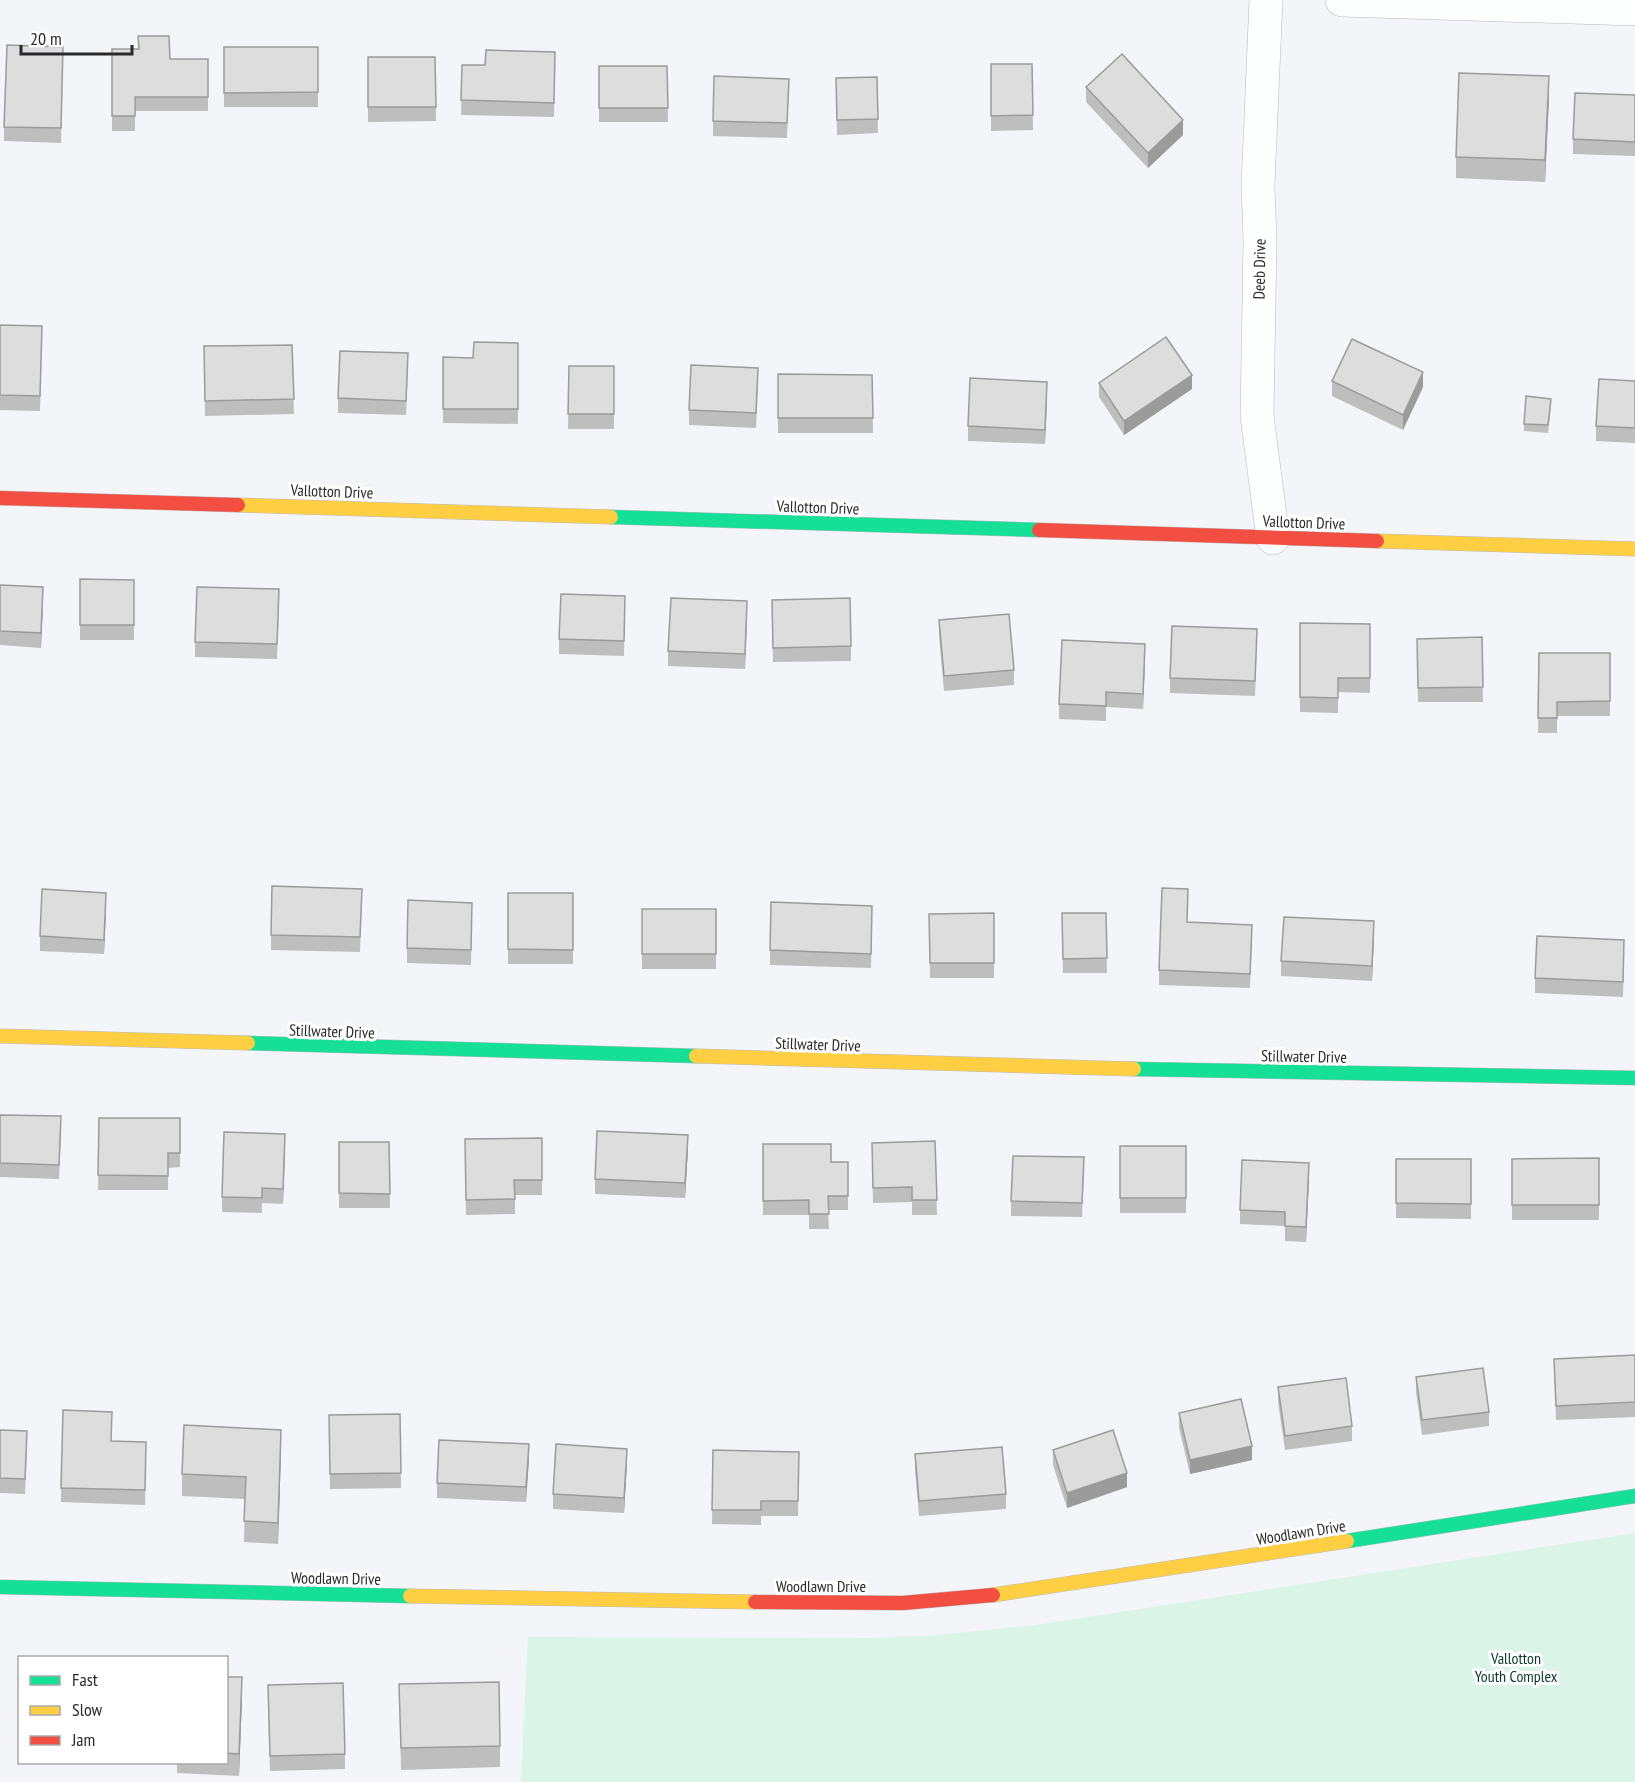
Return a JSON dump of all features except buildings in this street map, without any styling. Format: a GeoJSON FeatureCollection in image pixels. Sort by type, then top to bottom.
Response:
{"type":"FeatureCollection","features":[{"type":"Feature","properties":{"kind":"street","name":"Deeb Drive"},"geometry":{"type":"LineString","coordinates":[[1266,0],[1258,185],[1260,240],[1257,416],[1273,538]]}},
{"type":"Feature","properties":{"kind":"street"},"geometry":{"type":"LineString","coordinates":[[1342,0],[1635,9]]}},
{"type":"Feature","properties":{"kind":"street","name":"Vallotton Drive"},"geometry":{"type":"LineString","coordinates":[[0,498],[1635,549]]}},
{"type":"Feature","properties":{"kind":"street","name":"Stillwater Drive"},"geometry":{"type":"LineString","coordinates":[[0,1036],[1106,1068],[1635,1078]]}},
{"type":"Feature","properties":{"kind":"street","name":"Woodlawn Drive"},"geometry":{"type":"LineString","coordinates":[[0,1587],[612,1601],[903,1603],[991,1595],[1130,1575],[1635,1496]]}},
{"type":"Feature","properties":{"kind":"green space","name":"Vallotton Youth Complex"},"geometry":{"type":"Polygon","coordinates":[[[1635,1533],[1635,1782],[521,1782],[528,1637],[874,1638],[938,1635],[1036,1625],[1635,1533]]]}},
{"type":"Feature","properties":{"kind":"traffic: fast"},"geometry":{"type":"LineString","coordinates":[[611,517],[1039,530]]}},
{"type":"Feature","properties":{"kind":"traffic: fast"},"geometry":{"type":"LineString","coordinates":[[248,1043],[696,1056]]}},
{"type":"Feature","properties":{"kind":"traffic: fast"},"geometry":{"type":"LineString","coordinates":[[1134,1069],[1635,1078]]}},
{"type":"Feature","properties":{"kind":"traffic: fast"},"geometry":{"type":"LineString","coordinates":[[1347,1541],[1635,1496]]}},
{"type":"Feature","properties":{"kind":"traffic: fast"},"geometry":{"type":"LineString","coordinates":[[0,1587],[410,1596]]}},
{"type":"Feature","properties":{"kind":"traffic: slow"},"geometry":{"type":"LineString","coordinates":[[238,505],[611,517]]}},
{"type":"Feature","properties":{"kind":"traffic: slow"},"geometry":{"type":"LineString","coordinates":[[1377,541],[1635,549]]}},
{"type":"Feature","properties":{"kind":"traffic: slow"},"geometry":{"type":"LineString","coordinates":[[0,1036],[248,1043]]}},
{"type":"Feature","properties":{"kind":"traffic: slow"},"geometry":{"type":"LineString","coordinates":[[696,1056],[1134,1069]]}},
{"type":"Feature","properties":{"kind":"traffic: slow"},"geometry":{"type":"LineString","coordinates":[[993,1595],[1347,1541]]}},
{"type":"Feature","properties":{"kind":"traffic: slow"},"geometry":{"type":"LineString","coordinates":[[410,1596],[755,1602]]}},
{"type":"Feature","properties":{"kind":"traffic: jam"},"geometry":{"type":"LineString","coordinates":[[0,498],[238,505]]}},
{"type":"Feature","properties":{"kind":"traffic: jam"},"geometry":{"type":"LineString","coordinates":[[1039,530],[1377,541]]}},
{"type":"Feature","properties":{"kind":"traffic: jam"},"geometry":{"type":"LineString","coordinates":[[755,1602],[903,1603],[993,1595]]}}]}
